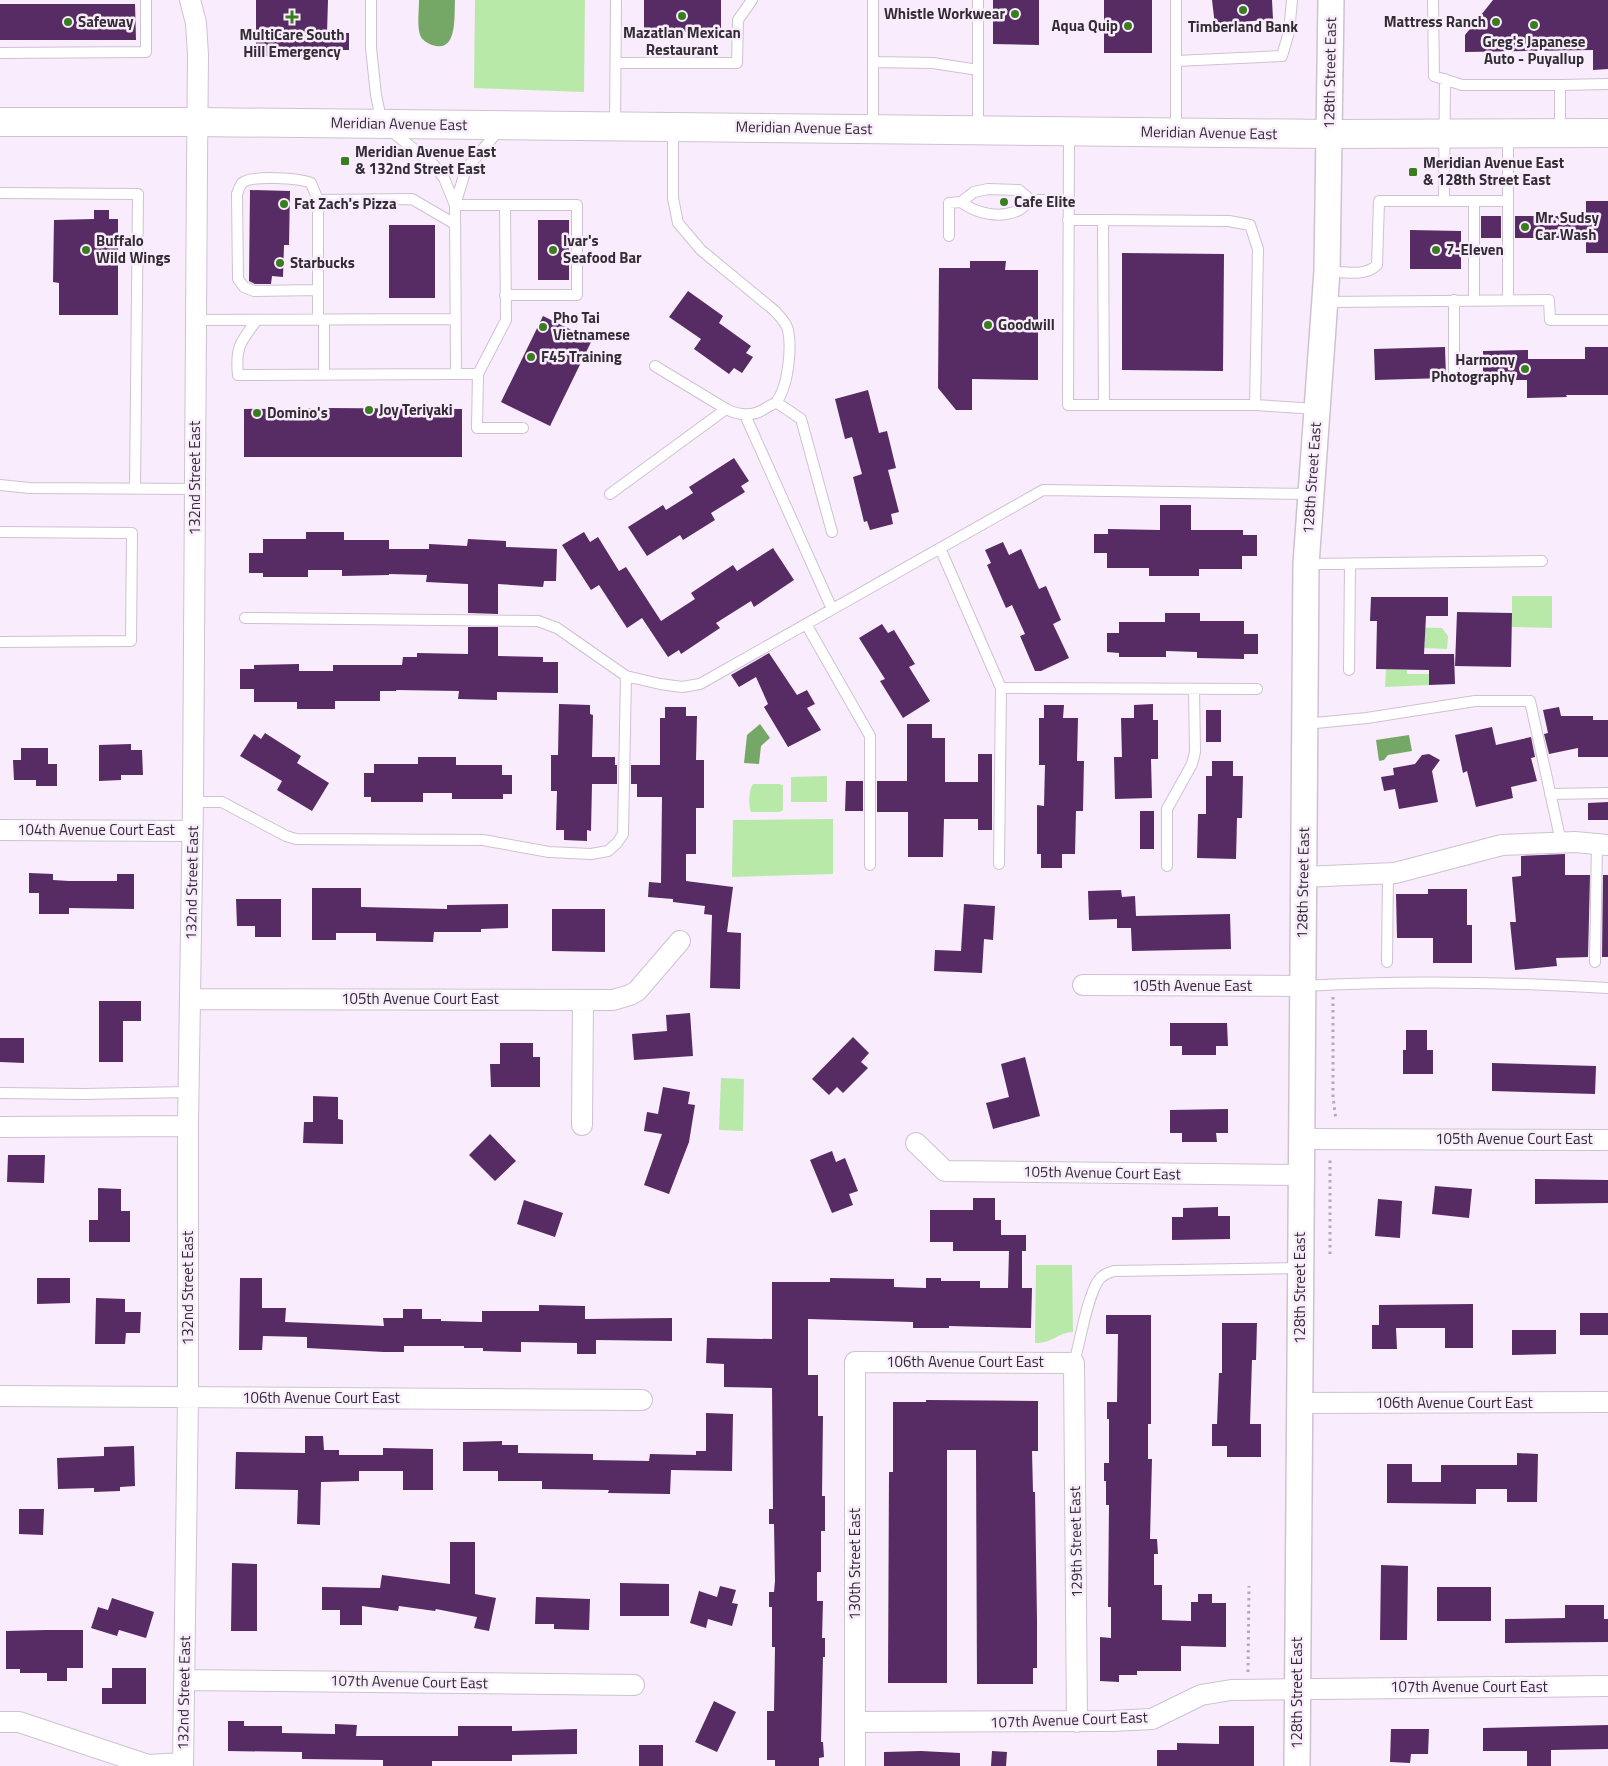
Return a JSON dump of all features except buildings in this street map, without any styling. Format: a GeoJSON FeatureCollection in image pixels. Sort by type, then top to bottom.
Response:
{"type":"FeatureCollection","features":[{"type":"Feature","properties":{"kind":"main road","name":"Meridian Avenue East"},"geometry":{"type":"LineString","coordinates":[[8,119],[1329,134],[1608,133]]}},
{"type":"Feature","properties":{"kind":"street","name":"132nd Street East"},"geometry":{"type":"LineString","coordinates":[[183,1765],[188,1398],[188,1126],[193,802],[198,55],[196,24],[190,0]]}},
{"type":"Feature","properties":{"kind":"street","name":"128th Street East"},"geometry":{"type":"LineString","coordinates":[[1297,1766],[1296,1689],[1306,564],[1327,271],[1331,0]]}},
{"type":"Feature","properties":{"kind":"street","name":"104th Avenue Court East"},"geometry":{"type":"LineString","coordinates":[[0,830],[192,830]]}},
{"type":"Feature","properties":{"kind":"street"},"geometry":{"type":"LineString","coordinates":[[1303,877],[1388,873],[1418,868],[1502,845],[1561,842],[1602,844]]}},
{"type":"Feature","properties":{"kind":"street","name":"105th Avenue Court East"},"geometry":{"type":"LineString","coordinates":[[191,998],[620,999],[630,995],[644,983],[680,941]]}},
{"type":"Feature","properties":{"kind":"street","name":"105th Avenue East"},"geometry":{"type":"LineString","coordinates":[[1083,985],[1302,986]]}},
{"type":"Feature","properties":{"kind":"street"},"geometry":{"type":"LineString","coordinates":[[582,1000],[582,1124]]}},
{"type":"Feature","properties":{"kind":"street"},"geometry":{"type":"LineString","coordinates":[[0,1127],[188,1126]]}},
{"type":"Feature","properties":{"kind":"street","name":"105th Avenue Court East"},"geometry":{"type":"LineString","coordinates":[[1301,1139],[1608,1140]]}},
{"type":"Feature","properties":{"kind":"street","name":"105th Avenue Court East"},"geometry":{"type":"LineString","coordinates":[[916,1143],[945,1171],[1301,1175]]}},
{"type":"Feature","properties":{"kind":"street","name":"106th Avenue Court East"},"geometry":{"type":"LineString","coordinates":[[855,1362],[1074,1363]]}},
{"type":"Feature","properties":{"kind":"street","name":"130th Street East"},"geometry":{"type":"LineString","coordinates":[[855,1362],[855,1766]]}},
{"type":"Feature","properties":{"kind":"street","name":"129th Street East"},"geometry":{"type":"LineString","coordinates":[[1074,1363],[1078,1722]]}},
{"type":"Feature","properties":{"kind":"street","name":"106th Avenue Court East"},"geometry":{"type":"LineString","coordinates":[[0,1396],[642,1400]]}},
{"type":"Feature","properties":{"kind":"street","name":"106th Avenue Court East"},"geometry":{"type":"LineString","coordinates":[[1299,1403],[1608,1402]]}},
{"type":"Feature","properties":{"kind":"street","name":"107th Avenue Court East"},"geometry":{"type":"LineString","coordinates":[[184,1680],[634,1685]]}},
{"type":"Feature","properties":{"kind":"street","name":"107th Avenue Court East"},"geometry":{"type":"LineString","coordinates":[[855,1722],[1078,1722],[1152,1719],[1201,1695],[1231,1690],[1608,1686]]}},
{"type":"Feature","properties":{"kind":"street"},"geometry":{"type":"LineString","coordinates":[[0,1722],[20,1722],[148,1765],[183,1765]]}},
{"type":"Feature","properties":{"kind":"lane"},"geometry":{"type":"LineString","coordinates":[[0,53],[146,52],[146,0]]}},
{"type":"Feature","properties":{"kind":"lane"},"geometry":{"type":"LineString","coordinates":[[372,0],[371,48],[376,95],[382,124],[434,164],[444,178],[455,205]]}},
{"type":"Feature","properties":{"kind":"lane"},"geometry":{"type":"LineString","coordinates":[[615,126],[616,0]]}},
{"type":"Feature","properties":{"kind":"lane"},"geometry":{"type":"LineString","coordinates":[[616,62],[737,63],[738,20],[752,0]]}},
{"type":"Feature","properties":{"kind":"lane"},"geometry":{"type":"LineString","coordinates":[[874,0],[874,129]]}},
{"type":"Feature","properties":{"kind":"lane"},"geometry":{"type":"LineString","coordinates":[[978,0],[978,130]]}},
{"type":"Feature","properties":{"kind":"lane"},"geometry":{"type":"LineString","coordinates":[[1176,0],[1176,132]]}},
{"type":"Feature","properties":{"kind":"lane"},"geometry":{"type":"LineString","coordinates":[[1176,61],[1282,56],[1289,32],[1292,0]]}},
{"type":"Feature","properties":{"kind":"lane"},"geometry":{"type":"LineString","coordinates":[[1433,0],[1434,76],[1462,85],[1608,84]]}},
{"type":"Feature","properties":{"kind":"lane"},"geometry":{"type":"LineString","coordinates":[[874,62],[933,63],[978,70]]}},
{"type":"Feature","properties":{"kind":"lane"},"geometry":{"type":"LineString","coordinates":[[1444,201],[1445,79]]}},
{"type":"Feature","properties":{"kind":"lane"},"geometry":{"type":"LineString","coordinates":[[1560,85],[1560,133]]}},
{"type":"Feature","properties":{"kind":"lane"},"geometry":{"type":"LineString","coordinates":[[456,374],[455,205],[466,169],[502,125]]}},
{"type":"Feature","properties":{"kind":"lane"},"geometry":{"type":"LineString","coordinates":[[655,366],[726,409],[745,415],[759,413],[776,402],[785,381],[790,360],[788,330],[785,323],[775,311],[701,250],[678,223],[674,198],[673,127]]}},
{"type":"Feature","properties":{"kind":"lane"},"geometry":{"type":"LineString","coordinates":[[1069,131],[1068,405],[1255,404],[1317,409]]}},
{"type":"Feature","properties":{"kind":"lane"},"geometry":{"type":"LineString","coordinates":[[1508,133],[1508,300]]}},
{"type":"Feature","properties":{"kind":"lane"},"geometry":{"type":"LineString","coordinates":[[318,290],[254,291],[244,287],[238,279],[237,194],[242,183],[251,179],[300,179],[311,183],[318,200],[318,290],[324,374]]}},
{"type":"Feature","properties":{"kind":"lane"},"geometry":{"type":"LineString","coordinates":[[949,236],[949,203],[961,202],[974,192],[988,189],[1019,190],[1031,200],[1069,200]]}},
{"type":"Feature","properties":{"kind":"lane"},"geometry":{"type":"LineString","coordinates":[[0,193],[138,194],[135,488]]}},
{"type":"Feature","properties":{"kind":"lane"},"geometry":{"type":"LineString","coordinates":[[318,200],[412,199],[455,224]]}},
{"type":"Feature","properties":{"kind":"lane"},"geometry":{"type":"LineString","coordinates":[[961,202],[971,209],[991,214],[1007,214],[1020,210],[1031,200]]}},
{"type":"Feature","properties":{"kind":"lane"},"geometry":{"type":"LineString","coordinates":[[1327,271],[1366,273],[1378,265],[1379,201],[1508,201]]}},
{"type":"Feature","properties":{"kind":"lane"},"geometry":{"type":"LineString","coordinates":[[1474,201],[1474,300]]}},
{"type":"Feature","properties":{"kind":"lane"},"geometry":{"type":"LineString","coordinates":[[455,205],[577,204],[577,295],[505,295]]}},
{"type":"Feature","properties":{"kind":"lane"},"geometry":{"type":"LineString","coordinates":[[505,205],[506,320],[478,374],[477,428],[522,428]]}},
{"type":"Feature","properties":{"kind":"lane"},"geometry":{"type":"LineString","coordinates":[[1068,220],[1229,221],[1250,225],[1258,250],[1255,404]]}},
{"type":"Feature","properties":{"kind":"lane"},"geometry":{"type":"LineString","coordinates":[[1103,220],[1104,405]]}},
{"type":"Feature","properties":{"kind":"lane"},"geometry":{"type":"LineString","coordinates":[[1454,300],[1454,377]]}},
{"type":"Feature","properties":{"kind":"lane"},"geometry":{"type":"LineString","coordinates":[[1325,302],[1549,300],[1550,320],[1608,320]]}},
{"type":"Feature","properties":{"kind":"lane"},"geometry":{"type":"LineString","coordinates":[[196,320],[455,319]]}},
{"type":"Feature","properties":{"kind":"lane"},"geometry":{"type":"LineString","coordinates":[[257,320],[240,344],[236,357],[238,375],[478,374]]}},
{"type":"Feature","properties":{"kind":"lane"},"geometry":{"type":"LineString","coordinates":[[776,402],[801,419],[832,532]]}},
{"type":"Feature","properties":{"kind":"lane"},"geometry":{"type":"LineString","coordinates":[[610,494],[726,409]]}},
{"type":"Feature","properties":{"kind":"lane"},"geometry":{"type":"LineString","coordinates":[[745,415],[832,609]]}},
{"type":"Feature","properties":{"kind":"lane"},"geometry":{"type":"LineString","coordinates":[[0,490],[0,485],[29,488],[195,489]]}},
{"type":"Feature","properties":{"kind":"lane"},"geometry":{"type":"LineString","coordinates":[[245,618],[538,621],[557,628],[626,676],[682,687],[700,684],[1043,490],[1311,494]]}},
{"type":"Feature","properties":{"kind":"lane"},"geometry":{"type":"LineString","coordinates":[[0,532],[132,533],[132,542],[131,641],[0,642]]}},
{"type":"Feature","properties":{"kind":"lane"},"geometry":{"type":"LineString","coordinates":[[940,548],[1001,688],[999,864]]}},
{"type":"Feature","properties":{"kind":"lane"},"geometry":{"type":"LineString","coordinates":[[1306,564],[1542,561]]}},
{"type":"Feature","properties":{"kind":"lane"},"geometry":{"type":"LineString","coordinates":[[1349,670],[1350,564]]}},
{"type":"Feature","properties":{"kind":"lane"},"geometry":{"type":"LineString","coordinates":[[806,624],[870,736],[870,866]]}},
{"type":"Feature","properties":{"kind":"lane"},"geometry":{"type":"LineString","coordinates":[[193,802],[222,802],[286,836],[296,839],[482,840],[549,852],[591,854],[608,851],[617,843],[622,834],[626,676]]}},
{"type":"Feature","properties":{"kind":"lane"},"geometry":{"type":"LineString","coordinates":[[1001,688],[1258,689]]}},
{"type":"Feature","properties":{"kind":"lane"},"geometry":{"type":"LineString","coordinates":[[1167,866],[1167,809],[1192,764],[1195,752],[1194,689]]}},
{"type":"Feature","properties":{"kind":"lane"},"geometry":{"type":"LineString","coordinates":[[1304,724],[1367,718],[1475,701],[1530,701],[1561,842]]}},
{"type":"Feature","properties":{"kind":"lane"},"geometry":{"type":"LineString","coordinates":[[1550,794],[1608,793]]}},
{"type":"Feature","properties":{"kind":"lane"},"geometry":{"type":"LineString","coordinates":[[1595,962],[1602,844]]}},
{"type":"Feature","properties":{"kind":"lane"},"geometry":{"type":"LineString","coordinates":[[1387,962],[1388,873]]}},
{"type":"Feature","properties":{"kind":"lane"},"geometry":{"type":"LineString","coordinates":[[1302,986],[1346,984],[1488,984],[1608,988]]}},
{"type":"Feature","properties":{"kind":"lane"},"geometry":{"type":"LineString","coordinates":[[0,1093],[189,1092]]}},
{"type":"Feature","properties":{"kind":"lane"},"geometry":{"type":"LineString","coordinates":[[1074,1363],[1092,1294],[1098,1281],[1104,1274],[1114,1271],[1300,1268]]}},
{"type":"Feature","properties":{"kind":"path"},"geometry":{"type":"LineString","coordinates":[[1333,994],[1333,1097],[1336,1124]]}},
{"type":"Feature","properties":{"kind":"path"},"geometry":{"type":"LineString","coordinates":[[1330,1150],[1330,1254]]}},
{"type":"Feature","properties":{"kind":"path"},"geometry":{"type":"LineString","coordinates":[[1248,1690],[1249,1586]]}},
{"type":"Feature","properties":{"kind":"shaded area"},"geometry":{"type":"Polygon","coordinates":[[[419,0],[455,0],[453,32],[446,44],[440,46],[432,45],[421,37],[419,0]]]}},
{"type":"Feature","properties":{"kind":"shaded area"},"geometry":{"type":"Polygon","coordinates":[[[475,0],[585,0],[584,92],[474,88],[475,0]]]}},
{"type":"Feature","properties":{"kind":"shaded area"},"geometry":{"type":"Polygon","coordinates":[[[1512,596],[1552,596],[1552,628],[1512,627],[1512,596]]]}},
{"type":"Feature","properties":{"kind":"shaded area"},"geometry":{"type":"Polygon","coordinates":[[[1401,627],[1442,628],[1448,636],[1447,649],[1424,648],[1425,641],[1401,627]]]}},
{"type":"Feature","properties":{"kind":"shaded area"},"geometry":{"type":"Polygon","coordinates":[[[1386,669],[1407,670],[1407,674],[1429,674],[1429,685],[1385,687],[1386,669]]]}},
{"type":"Feature","properties":{"kind":"shaded area"},"geometry":{"type":"Polygon","coordinates":[[[760,724],[770,738],[761,746],[759,764],[744,763],[747,735],[760,724]]]}},
{"type":"Feature","properties":{"kind":"shaded area"},"geometry":{"type":"Polygon","coordinates":[[[1409,735],[1412,751],[1388,755],[1384,760],[1379,761],[1376,740],[1409,735]]]}},
{"type":"Feature","properties":{"kind":"shaded area"},"geometry":{"type":"Polygon","coordinates":[[[827,776],[827,802],[791,802],[791,777],[827,776]]]}},
{"type":"Feature","properties":{"kind":"shaded area"},"geometry":{"type":"Polygon","coordinates":[[[753,784],[783,785],[783,810],[779,812],[751,812],[749,798],[753,784]]]}},
{"type":"Feature","properties":{"kind":"shaded area"},"geometry":{"type":"Polygon","coordinates":[[[833,819],[833,874],[732,877],[733,820],[833,819]]]}},
{"type":"Feature","properties":{"kind":"shaded area"},"geometry":{"type":"Polygon","coordinates":[[[721,1078],[744,1079],[743,1131],[719,1130],[721,1078]]]}},
{"type":"Feature","properties":{"kind":"shaded area"},"geometry":{"type":"Polygon","coordinates":[[[1036,1265],[1072,1265],[1073,1332],[1041,1343],[1035,1343],[1036,1265]]]}},
{"type":"Feature","properties":{"kind":"place","name":"Timberland Bank"},"geometry":{"type":"Point","coordinates":[1243,10]}},
{"type":"Feature","properties":{"kind":"place","name":"Whistle Workwear"},"geometry":{"type":"Point","coordinates":[1015,14]}},
{"type":"Feature","properties":{"kind":"place","name":"Mazatlan Mexican Restaurant"},"geometry":{"type":"Point","coordinates":[682,16]}},
{"type":"Feature","properties":{"kind":"place","name":"MultiCare South Hill Emergency"},"geometry":{"type":"Point","coordinates":[292,17]}},
{"type":"Feature","properties":{"kind":"place","name":"Safeway"},"geometry":{"type":"Point","coordinates":[68,22]}},
{"type":"Feature","properties":{"kind":"place","name":"Mattress Ranch"},"geometry":{"type":"Point","coordinates":[1496,22]}},
{"type":"Feature","properties":{"kind":"place","name":"Greg's Japanese Auto - Puyallup"},"geometry":{"type":"Point","coordinates":[1534,25]}},
{"type":"Feature","properties":{"kind":"place","name":"Aqua Quip"},"geometry":{"type":"Point","coordinates":[1128,26]}},
{"type":"Feature","properties":{"kind":"place","name":"Meridian Avenue East & 132nd Street East"},"geometry":{"type":"Point","coordinates":[345,161]}},
{"type":"Feature","properties":{"kind":"place","name":"Meridian Avenue East & 128th Street East"},"geometry":{"type":"Point","coordinates":[1413,172]}},
{"type":"Feature","properties":{"kind":"place","name":"Cafe Elite"},"geometry":{"type":"Point","coordinates":[1004,202]}},
{"type":"Feature","properties":{"kind":"place","name":"Fat Zach's Pizza"},"geometry":{"type":"Point","coordinates":[284,204]}},
{"type":"Feature","properties":{"kind":"place","name":"Mr. Sudsy Car Wash"},"geometry":{"type":"Point","coordinates":[1525,227]}},
{"type":"Feature","properties":{"kind":"place","name":"Buffalo Wild Wings"},"geometry":{"type":"Point","coordinates":[86,250]}},
{"type":"Feature","properties":{"kind":"place","name":"Ivar's Seafood Bar"},"geometry":{"type":"Point","coordinates":[553,250]}},
{"type":"Feature","properties":{"kind":"place","name":"7-Eleven"},"geometry":{"type":"Point","coordinates":[1436,250]}},
{"type":"Feature","properties":{"kind":"place","name":"Starbucks"},"geometry":{"type":"Point","coordinates":[280,263]}},
{"type":"Feature","properties":{"kind":"place","name":"Goodwill"},"geometry":{"type":"Point","coordinates":[988,325]}},
{"type":"Feature","properties":{"kind":"place","name":"Pho Tai Vietnamese"},"geometry":{"type":"Point","coordinates":[543,327]}},
{"type":"Feature","properties":{"kind":"place","name":"F45 Training"},"geometry":{"type":"Point","coordinates":[531,357]}},
{"type":"Feature","properties":{"kind":"place","name":"Harmony Photography"},"geometry":{"type":"Point","coordinates":[1525,369]}},
{"type":"Feature","properties":{"kind":"place","name":"Joy Teriyaki"},"geometry":{"type":"Point","coordinates":[369,410]}},
{"type":"Feature","properties":{"kind":"place","name":"Domino's"},"geometry":{"type":"Point","coordinates":[257,413]}}]}
